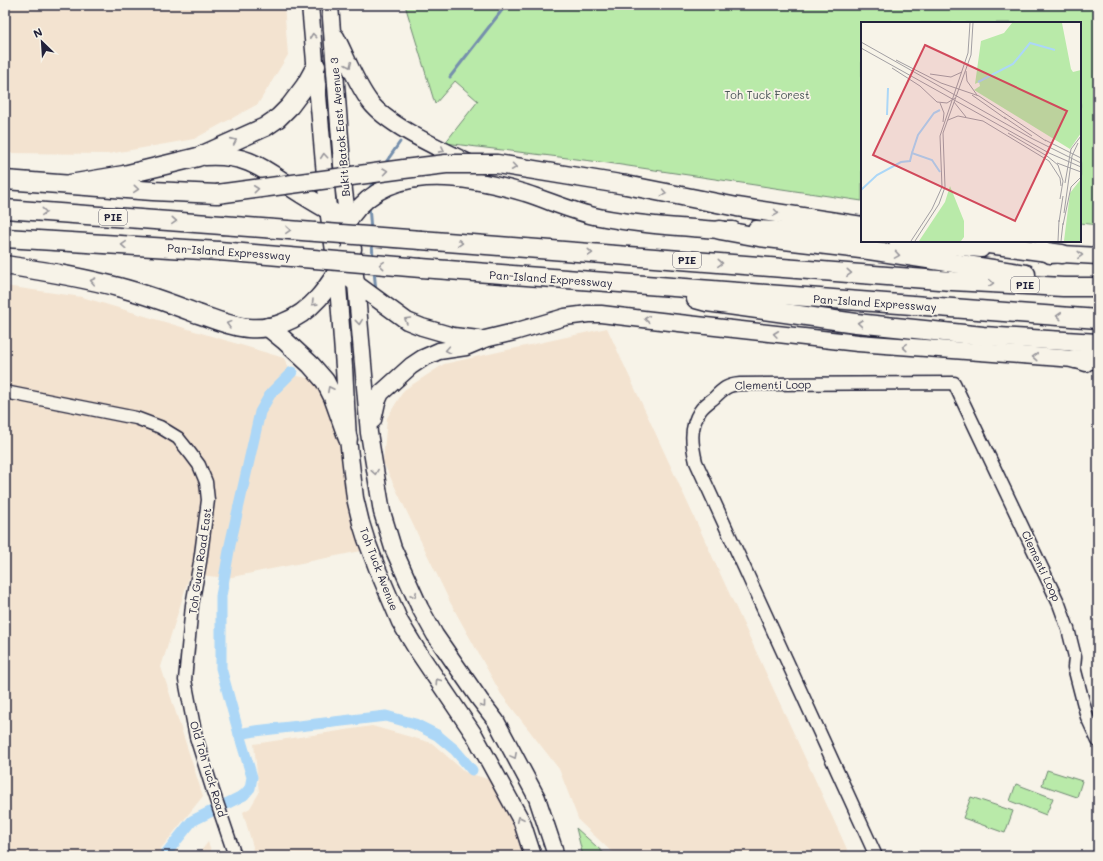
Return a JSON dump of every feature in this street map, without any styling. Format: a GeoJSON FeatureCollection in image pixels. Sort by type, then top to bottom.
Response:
{"type":"FeatureCollection","features":[{"type":"Feature","properties":{"kind":"highway"},"geometry":{"type":"LineString","coordinates":[[198,157],[265,127],[278,118],[306,86],[316,66]]}},
{"type":"Feature","properties":{"kind":"highway"},"geometry":{"type":"LineString","coordinates":[[70,184],[124,175],[198,157],[220,155],[251,162],[266,170],[306,197],[348,221]]}},
{"type":"Feature","properties":{"kind":"highway"},"geometry":{"type":"LineString","coordinates":[[5,180],[153,191],[217,194],[404,168],[446,164],[497,164],[626,185],[738,207],[861,226]]}},
{"type":"Feature","properties":{"kind":"highway","name":"PIE"},"geometry":{"type":"LineString","coordinates":[[5,208],[952,281],[1063,287],[1098,287]]}},
{"type":"Feature","properties":{"kind":"highway"},"geometry":{"type":"LineString","coordinates":[[720,230],[759,237],[869,250],[1064,280],[1098,287]]}},
{"type":"Feature","properties":{"kind":"highway","name":"Pan-Island Expressway"},"geometry":{"type":"LineString","coordinates":[[5,238],[219,251],[653,286],[1098,319]]}},
{"type":"Feature","properties":{"kind":"highway"},"geometry":{"type":"LineString","coordinates":[[973,242],[1062,254]]}},
{"type":"Feature","properties":{"kind":"highway"},"geometry":{"type":"LineString","coordinates":[[5,265],[79,278],[119,287],[229,324],[247,328],[268,327],[283,323],[299,316],[310,307],[324,292],[337,272],[343,249]]}},
{"type":"Feature","properties":{"kind":"highway"},"geometry":{"type":"LineString","coordinates":[[653,286],[671,293],[707,302],[856,323],[983,336],[1098,343]]}},
{"type":"Feature","properties":{"kind":"highway"},"geometry":{"type":"LineString","coordinates":[[268,327],[311,365],[325,381],[333,397],[348,439]]}},
{"type":"Feature","properties":{"kind":"highway"},"geometry":{"type":"LineString","coordinates":[[1074,359],[1098,360]]}},
{"type":"Feature","properties":{"kind":"main road","name":"Bukit Batok East Avenue 3"},"geometry":{"type":"LineString","coordinates":[[310,5],[328,209],[343,249]]}},
{"type":"Feature","properties":{"kind":"main road","name":"Bukit Batok East Avenue 3"},"geometry":{"type":"LineString","coordinates":[[330,5],[340,150],[348,221],[343,249]]}},
{"type":"Feature","properties":{"kind":"main road"},"geometry":{"type":"LineString","coordinates":[[332,29],[355,79],[377,110],[416,136],[525,193]]}},
{"type":"Feature","properties":{"kind":"main road"},"geometry":{"type":"LineString","coordinates":[[348,221],[362,204],[375,194],[406,180],[441,177],[470,180],[525,193],[572,210],[632,223],[720,230],[759,229],[816,232],[861,238]]}},
{"type":"Feature","properties":{"kind":"main road"},"geometry":{"type":"LineString","coordinates":[[907,242],[1042,255],[1062,254],[1098,256]]}},
{"type":"Feature","properties":{"kind":"main road","name":"Toh Tuck Avenue"},"geometry":{"type":"LineString","coordinates":[[343,249],[356,283],[370,433],[382,512],[393,548],[406,580],[435,634],[496,722],[537,798],[555,856]]}},
{"type":"Feature","properties":{"kind":"main road"},"geometry":{"type":"LineString","coordinates":[[337,272],[356,283],[407,322],[453,336],[485,339]]}},
{"type":"Feature","properties":{"kind":"main road","name":"Toh Tuck Avenue"},"geometry":{"type":"LineString","coordinates":[[337,272],[348,439],[355,498],[366,539],[400,622],[475,736],[522,822],[533,856]]}},
{"type":"Feature","properties":{"kind":"main road"},"geometry":{"type":"LineString","coordinates":[[370,433],[377,402],[381,393],[411,366],[423,358],[440,351],[466,347],[485,339],[565,317],[588,314],[601,314],[858,343],[1074,359],[1098,366]]}},
{"type":"Feature","properties":{"kind":"street","name":"Clementi Loop"},"geometry":{"type":"LineString","coordinates":[[876,856],[696,462],[691,442],[694,427],[700,411],[724,388],[731,385],[740,384],[954,383],[1059,604],[1072,643],[1075,657],[1074,667],[1087,717],[1098,741]]}},
{"type":"Feature","properties":{"kind":"street","name":"Toh Guan Road East"},"geometry":{"type":"LineString","coordinates":[[5,392],[136,418],[160,427],[178,438],[199,466],[206,482],[208,513],[192,605],[185,680]]}},
{"type":"Feature","properties":{"kind":"street","name":"Old Toh Tuck Road"},"geometry":{"type":"LineString","coordinates":[[185,680],[196,737],[235,856]]}},
{"type":"Feature","properties":{"kind":"shaded area"},"geometry":{"type":"Polygon","coordinates":[[[5,5],[284,5],[288,55],[258,104],[194,139],[108,154],[5,153],[5,5]]]}},
{"type":"Feature","properties":{"kind":"shaded area"},"geometry":{"type":"Polygon","coordinates":[[[5,286],[82,297],[284,358],[292,375],[313,379],[332,407],[361,551],[227,578],[190,574],[161,667],[203,796],[155,856],[5,856],[5,286]]]}},
{"type":"Feature","properties":{"kind":"shaded area"},"geometry":{"type":"Polygon","coordinates":[[[607,328],[850,856],[616,856],[579,821],[559,769],[501,694],[450,602],[383,462],[387,418],[404,390],[444,364],[607,328]]]}},
{"type":"Feature","properties":{"kind":"shaded area"},"geometry":{"type":"Polygon","coordinates":[[[372,726],[432,743],[465,772],[497,782],[530,856],[251,856],[253,847],[243,812],[250,808],[259,793],[254,744],[372,726]]]}},
{"type":"Feature","properties":{"kind":"shaded area"},"geometry":{"type":"Polygon","coordinates":[[[208,842],[213,856],[197,856],[208,842]]]}},
{"type":"Feature","properties":{"kind":"green space","name":"Toh Tuck Forest"},"geometry":{"type":"Polygon","coordinates":[[[405,5],[1098,5],[1098,225],[1081,223],[1081,22],[861,22],[861,201],[608,163],[445,143],[478,101],[455,81],[435,104],[405,5]]]}},
{"type":"Feature","properties":{"kind":"green space"},"geometry":{"type":"Polygon","coordinates":[[[1047,770],[1082,781],[1077,797],[1042,785],[1047,770]]]}},
{"type":"Feature","properties":{"kind":"green space"},"geometry":{"type":"Polygon","coordinates":[[[1016,784],[1053,798],[1046,815],[1010,801],[1016,784]]]}},
{"type":"Feature","properties":{"kind":"green space"},"geometry":{"type":"Polygon","coordinates":[[[971,797],[1013,811],[1005,833],[963,818],[971,797]]]}},
{"type":"Feature","properties":{"kind":"green space"},"geometry":{"type":"Polygon","coordinates":[[[576,828],[607,856],[583,856],[576,828]]]}},
{"type":"Feature","properties":{"kind":"waterway"},"geometry":{"type":"LineString","coordinates":[[450,77],[506,5]]}},
{"type":"Feature","properties":{"kind":"waterway"},"geometry":{"type":"LineString","coordinates":[[384,165],[400,142]]}},
{"type":"Feature","properties":{"kind":"waterway"},"geometry":{"type":"LineString","coordinates":[[368,190],[375,180]]}},
{"type":"Feature","properties":{"kind":"waterway"},"geometry":{"type":"LineString","coordinates":[[369,206],[371,230]]}},
{"type":"Feature","properties":{"kind":"waterway"},"geometry":{"type":"LineString","coordinates":[[372,242],[373,258]]}},
{"type":"Feature","properties":{"kind":"waterway"},"geometry":{"type":"LineString","coordinates":[[374,270],[376,292]]}},
{"type":"Feature","properties":{"kind":"waterway"},"geometry":{"type":"LineString","coordinates":[[239,734],[221,668],[221,596],[230,545],[260,412],[271,393],[292,372]]}},
{"type":"Feature","properties":{"kind":"waterway"},"geometry":{"type":"LineString","coordinates":[[164,856],[192,821],[244,795],[250,788],[252,777],[239,734],[386,716],[415,724],[437,735],[455,750],[472,770]]}}]}
